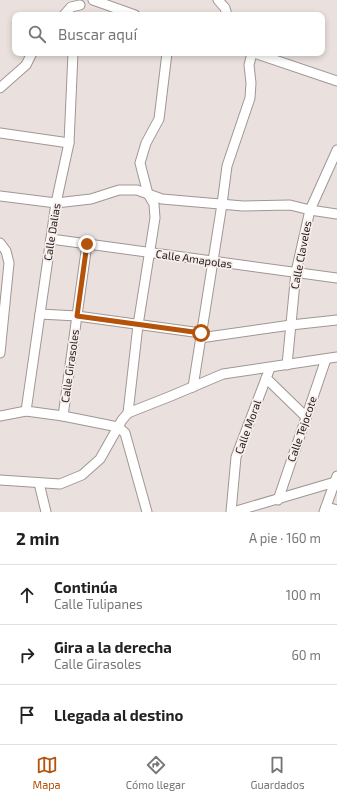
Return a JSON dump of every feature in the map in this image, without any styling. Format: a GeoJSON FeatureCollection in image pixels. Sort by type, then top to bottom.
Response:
{"type":"FeatureCollection","features":[{"type":"Feature","properties":{"kind":"street"},"geometry":{"type":"LineString","coordinates":[[93,0],[127,12]]}},
{"type":"Feature","properties":{"kind":"street"},"geometry":{"type":"LineString","coordinates":[[218,0],[225,8],[226,12]]}},
{"type":"Feature","properties":{"kind":"street"},"geometry":{"type":"LineString","coordinates":[[67,12],[71,7],[81,3]]}},
{"type":"Feature","properties":{"kind":"street"},"geometry":{"type":"LineString","coordinates":[[0,88],[26,65],[30,56]]}},
{"type":"Feature","properties":{"kind":"street","name":"Calle Dalias"},"geometry":{"type":"LineString","coordinates":[[26,411],[56,203],[69,143],[73,56]]}},
{"type":"Feature","properties":{"kind":"street"},"geometry":{"type":"LineString","coordinates":[[0,480],[60,484],[82,475],[100,459],[118,427],[128,413],[138,325],[155,218],[154,204],[148,194],[140,163],[146,143],[159,119],[167,56]]}},
{"type":"Feature","properties":{"kind":"street"},"geometry":{"type":"LineString","coordinates":[[193,387],[227,166],[250,98],[251,83],[249,65],[252,56]]}},
{"type":"Feature","properties":{"kind":"street"},"geometry":{"type":"LineString","coordinates":[[262,56],[337,81]]}},
{"type":"Feature","properties":{"kind":"street"},"geometry":{"type":"LineString","coordinates":[[0,133],[69,143]]}},
{"type":"Feature","properties":{"kind":"street","name":"Calle Claveles"},"geometry":{"type":"LineString","coordinates":[[287,365],[296,272],[310,210],[337,150]]}},
{"type":"Feature","properties":{"kind":"street"},"geometry":{"type":"LineString","coordinates":[[0,196],[56,203],[91,199],[119,190],[137,190],[162,199],[243,206],[290,205],[337,214]]}},
{"type":"Feature","properties":{"kind":"street","name":"Calle Amapolas"},"geometry":{"type":"LineString","coordinates":[[51,239],[337,278]]}},
{"type":"Feature","properties":{"kind":"street"},"geometry":{"type":"LineString","coordinates":[[0,243],[6,251],[9,263],[0,353]]}},
{"type":"Feature","properties":{"kind":"street","name":"Calle Girasoles"},"geometry":{"type":"LineString","coordinates":[[63,416],[87,244]]}},
{"type":"Feature","properties":{"kind":"street"},"geometry":{"type":"LineString","coordinates":[[40,314],[77,316],[201,336],[337,320]]}},
{"type":"Feature","properties":{"kind":"street"},"geometry":{"type":"LineString","coordinates":[[128,413],[223,374],[337,357]]}},
{"type":"Feature","properties":{"kind":"street","name":"Calle Tejocote"},"geometry":{"type":"LineString","coordinates":[[278,500],[326,359]]}},
{"type":"Feature","properties":{"kind":"street","name":"Calle Moral"},"geometry":{"type":"LineString","coordinates":[[232,512],[236,457],[270,368]]}},
{"type":"Feature","properties":{"kind":"street"},"geometry":{"type":"LineString","coordinates":[[266,378],[306,417]]}},
{"type":"Feature","properties":{"kind":"street"},"geometry":{"type":"LineString","coordinates":[[0,416],[26,411],[63,416],[118,427],[125,433],[147,512]]}},
{"type":"Feature","properties":{"kind":"street"},"geometry":{"type":"LineString","coordinates":[[232,512],[278,500],[336,479]]}},
{"type":"Feature","properties":{"kind":"street"},"geometry":{"type":"LineString","coordinates":[[336,479],[325,509],[337,510]]}},
{"type":"Feature","properties":{"kind":"street"},"geometry":{"type":"LineString","coordinates":[[39,482],[46,512]]}},
{"type":"Feature","properties":{"kind":"route"},"geometry":{"type":"LineString","coordinates":[[87,244],[77,316],[201,333]]}}]}
